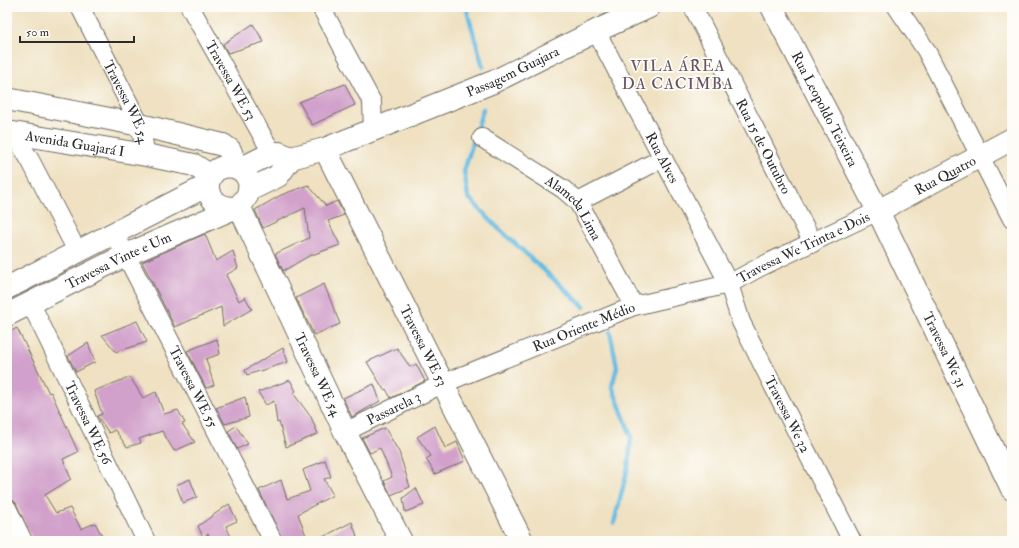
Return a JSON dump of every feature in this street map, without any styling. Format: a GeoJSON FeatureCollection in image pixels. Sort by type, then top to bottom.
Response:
{"type":"FeatureCollection","features":[{"type":"Feature","properties":{"kind":"main road","name":"Passagem Guajara"},"geometry":{"type":"LineString","coordinates":[[238,168],[282,156],[325,149],[493,82],[596,31],[649,7]]}},
{"type":"Feature","properties":{"kind":"main road","name":"Rua Leopoldo Teixeira"},"geometry":{"type":"LineString","coordinates":[[772,7],[878,211]]}},
{"type":"Feature","properties":{"kind":"main road","name":"Avenida Guajará I"},"geometry":{"type":"LineString","coordinates":[[7,99],[140,125],[223,145],[230,150],[238,168]]}},
{"type":"Feature","properties":{"kind":"main road","name":"Avenida Guajará I"},"geometry":{"type":"LineString","coordinates":[[11,133],[146,155],[194,166],[209,181]]}},
{"type":"Feature","properties":{"kind":"main road","name":"Rua Quatro"},"geometry":{"type":"LineString","coordinates":[[878,211],[1012,139]]}},
{"type":"Feature","properties":{"kind":"main road","name":"Travessa WE 53"},"geometry":{"type":"LineString","coordinates":[[325,149],[522,541]]}},
{"type":"Feature","properties":{"kind":"main road","name":"Travessa Vinte e Um"},"geometry":{"type":"LineString","coordinates":[[7,315],[126,255],[240,201],[278,176],[282,156]]}},
{"type":"Feature","properties":{"kind":"main road"},"geometry":{"type":"LineString","coordinates":[[227,166],[238,168],[247,178],[240,201],[222,207],[214,202],[209,195],[209,181],[218,169],[227,166]]}},
{"type":"Feature","properties":{"kind":"main road","name":"Travessa Vinte e Um"},"geometry":{"type":"LineString","coordinates":[[7,288],[209,181]]}},
{"type":"Feature","properties":{"kind":"main road","name":"Travessa WE 54"},"geometry":{"type":"LineString","coordinates":[[240,201],[345,432],[401,541]]}},
{"type":"Feature","properties":{"kind":"main road","name":"Travessa We 31"},"geometry":{"type":"LineString","coordinates":[[878,211],[1012,489]]}},
{"type":"Feature","properties":{"kind":"street","name":"Travessa WE 54"},"geometry":{"type":"LineString","coordinates":[[80,7],[140,125],[146,155]]}},
{"type":"Feature","properties":{"kind":"street","name":"Travessa WE 53"},"geometry":{"type":"LineString","coordinates":[[190,7],[282,156]]}},
{"type":"Feature","properties":{"kind":"street"},"geometry":{"type":"LineString","coordinates":[[321,7],[372,102],[373,130]]}},
{"type":"Feature","properties":{"kind":"street","name":"Rua 15 de Outubro"},"geometry":{"type":"LineString","coordinates":[[693,7],[813,243]]}},
{"type":"Feature","properties":{"kind":"street"},"geometry":{"type":"LineString","coordinates":[[897,7],[926,50],[1012,219]]}},
{"type":"Feature","properties":{"kind":"street","name":"Rua Alves"},"geometry":{"type":"LineString","coordinates":[[596,31],[729,284]]}},
{"type":"Feature","properties":{"kind":"street"},"geometry":{"type":"LineString","coordinates":[[11,133],[30,160],[77,251]]}},
{"type":"Feature","properties":{"kind":"street","name":"Alameda Lima"},"geometry":{"type":"LineString","coordinates":[[482,138],[563,188],[578,202],[634,306]]}},
{"type":"Feature","properties":{"kind":"street"},"geometry":{"type":"LineString","coordinates":[[578,202],[663,158]]}},
{"type":"Feature","properties":{"kind":"street","name":"Travessa We Trinta e Dois"},"geometry":{"type":"LineString","coordinates":[[729,284],[760,267],[878,211]]}},
{"type":"Feature","properties":{"kind":"street","name":"Travessa WE 55"},"geometry":{"type":"LineString","coordinates":[[114,232],[273,541]]}},
{"type":"Feature","properties":{"kind":"street","name":"Rua Oriente Médio"},"geometry":{"type":"LineString","coordinates":[[442,384],[634,306],[729,284]]}},
{"type":"Feature","properties":{"kind":"street","name":"Travessa We 32"},"geometry":{"type":"LineString","coordinates":[[729,284],[741,322],[852,541]]}},
{"type":"Feature","properties":{"kind":"street","name":"Travessa WE 56"},"geometry":{"type":"LineString","coordinates":[[31,304],[146,541]]}},
{"type":"Feature","properties":{"kind":"street","name":"Passarela 3"},"geometry":{"type":"LineString","coordinates":[[345,432],[442,384]]}},
{"type":"Feature","properties":{"kind":"street"},"geometry":{"type":"LineString","coordinates":[[7,508],[23,541]]}},
{"type":"Feature","properties":{"kind":"building"},"geometry":{"type":"Polygon","coordinates":[[[253,24],[264,42],[228,53],[223,44],[253,24]]]}},
{"type":"Feature","properties":{"kind":"building"},"geometry":{"type":"Polygon","coordinates":[[[345,84],[355,105],[312,125],[299,102],[345,84]]]}},
{"type":"Feature","properties":{"kind":"building"},"geometry":{"type":"Polygon","coordinates":[[[308,185],[326,206],[337,201],[344,215],[328,221],[340,245],[309,256],[283,271],[275,254],[309,238],[305,208],[263,228],[255,210],[281,195],[308,185]]]}},
{"type":"Feature","properties":{"kind":"building"},"geometry":{"type":"Polygon","coordinates":[[[205,234],[216,261],[233,251],[238,268],[226,275],[239,301],[245,297],[252,309],[223,326],[221,307],[175,327],[142,262],[205,234]]]}},
{"type":"Feature","properties":{"kind":"building"},"geometry":{"type":"Polygon","coordinates":[[[324,284],[340,324],[314,335],[296,298],[324,284]]]}},
{"type":"Feature","properties":{"kind":"building"},"geometry":{"type":"Polygon","coordinates":[[[137,321],[147,342],[116,352],[102,335],[137,321]]]}},
{"type":"Feature","properties":{"kind":"building"},"geometry":{"type":"Polygon","coordinates":[[[17,328],[49,393],[51,392],[78,452],[63,459],[71,479],[45,495],[56,513],[70,508],[81,529],[95,523],[105,541],[33,541],[16,503],[7,495],[7,333],[17,328]]]}},
{"type":"Feature","properties":{"kind":"building"},"geometry":{"type":"Polygon","coordinates":[[[217,339],[220,354],[206,359],[214,385],[206,388],[187,351],[217,339]]]}},
{"type":"Feature","properties":{"kind":"building"},"geometry":{"type":"Polygon","coordinates":[[[88,343],[95,362],[76,372],[68,356],[88,343]]]}},
{"type":"Feature","properties":{"kind":"building"},"geometry":{"type":"Polygon","coordinates":[[[283,348],[288,362],[247,375],[245,370],[283,348]]]}},
{"type":"Feature","properties":{"kind":"building"},"geometry":{"type":"Polygon","coordinates":[[[397,348],[410,367],[416,364],[425,381],[391,398],[386,389],[384,390],[367,362],[397,348]]]}},
{"type":"Feature","properties":{"kind":"building"},"geometry":{"type":"Polygon","coordinates":[[[130,377],[143,398],[156,392],[164,414],[178,410],[185,423],[182,424],[195,442],[174,451],[162,431],[139,439],[141,443],[127,447],[115,430],[109,433],[97,416],[102,414],[94,391],[130,377]]]}},
{"type":"Feature","properties":{"kind":"building"},"geometry":{"type":"Polygon","coordinates":[[[290,380],[296,391],[293,393],[311,417],[318,434],[286,447],[279,422],[277,423],[274,401],[266,405],[258,392],[290,380]]]}},
{"type":"Feature","properties":{"kind":"building"},"geometry":{"type":"Polygon","coordinates":[[[374,384],[380,401],[352,417],[343,398],[374,384]]]}},
{"type":"Feature","properties":{"kind":"building"},"geometry":{"type":"Polygon","coordinates":[[[245,397],[249,417],[225,424],[216,408],[245,397]]]}},
{"type":"Feature","properties":{"kind":"building"},"geometry":{"type":"Polygon","coordinates":[[[236,426],[248,444],[237,449],[228,431],[236,426]]]}},
{"type":"Feature","properties":{"kind":"building"},"geometry":{"type":"Polygon","coordinates":[[[435,426],[445,448],[457,442],[465,461],[435,474],[426,459],[431,456],[417,437],[435,426]]]}},
{"type":"Feature","properties":{"kind":"building"},"geometry":{"type":"Polygon","coordinates":[[[385,428],[399,452],[410,487],[391,495],[384,481],[392,477],[380,448],[370,453],[362,438],[385,428]]]}},
{"type":"Feature","properties":{"kind":"building"},"geometry":{"type":"Polygon","coordinates":[[[325,460],[331,477],[324,479],[333,495],[298,514],[308,541],[283,541],[259,490],[281,480],[287,499],[310,491],[303,470],[325,460]]]}},
{"type":"Feature","properties":{"kind":"building"},"geometry":{"type":"Polygon","coordinates":[[[190,479],[197,497],[183,503],[176,485],[190,479]]]}},
{"type":"Feature","properties":{"kind":"building"},"geometry":{"type":"Polygon","coordinates":[[[416,488],[424,505],[405,512],[403,498],[416,488]]]}},
{"type":"Feature","properties":{"kind":"building"},"geometry":{"type":"Polygon","coordinates":[[[229,504],[237,521],[226,526],[233,541],[212,541],[208,534],[203,537],[198,526],[229,504]]]}},
{"type":"Feature","properties":{"kind":"building"},"geometry":{"type":"Polygon","coordinates":[[[352,522],[357,536],[351,541],[315,541],[352,522]]]}},
{"type":"Feature","properties":{"kind":"waterway"},"geometry":{"type":"LineString","coordinates":[[466,7],[483,67]]}},
{"type":"Feature","properties":{"kind":"waterway"},"geometry":{"type":"LineString","coordinates":[[483,109],[464,171],[468,197],[497,227],[584,307]]}},
{"type":"Feature","properties":{"kind":"waterway"},"geometry":{"type":"LineString","coordinates":[[610,332],[617,367],[612,386],[631,436],[629,463],[614,523]]}},
{"type":"Feature","properties":{"kind":"district","name":"VILA ÁREA DA CACIMBA"},"geometry":{"type":"Point","coordinates":[678,74]}}]}
